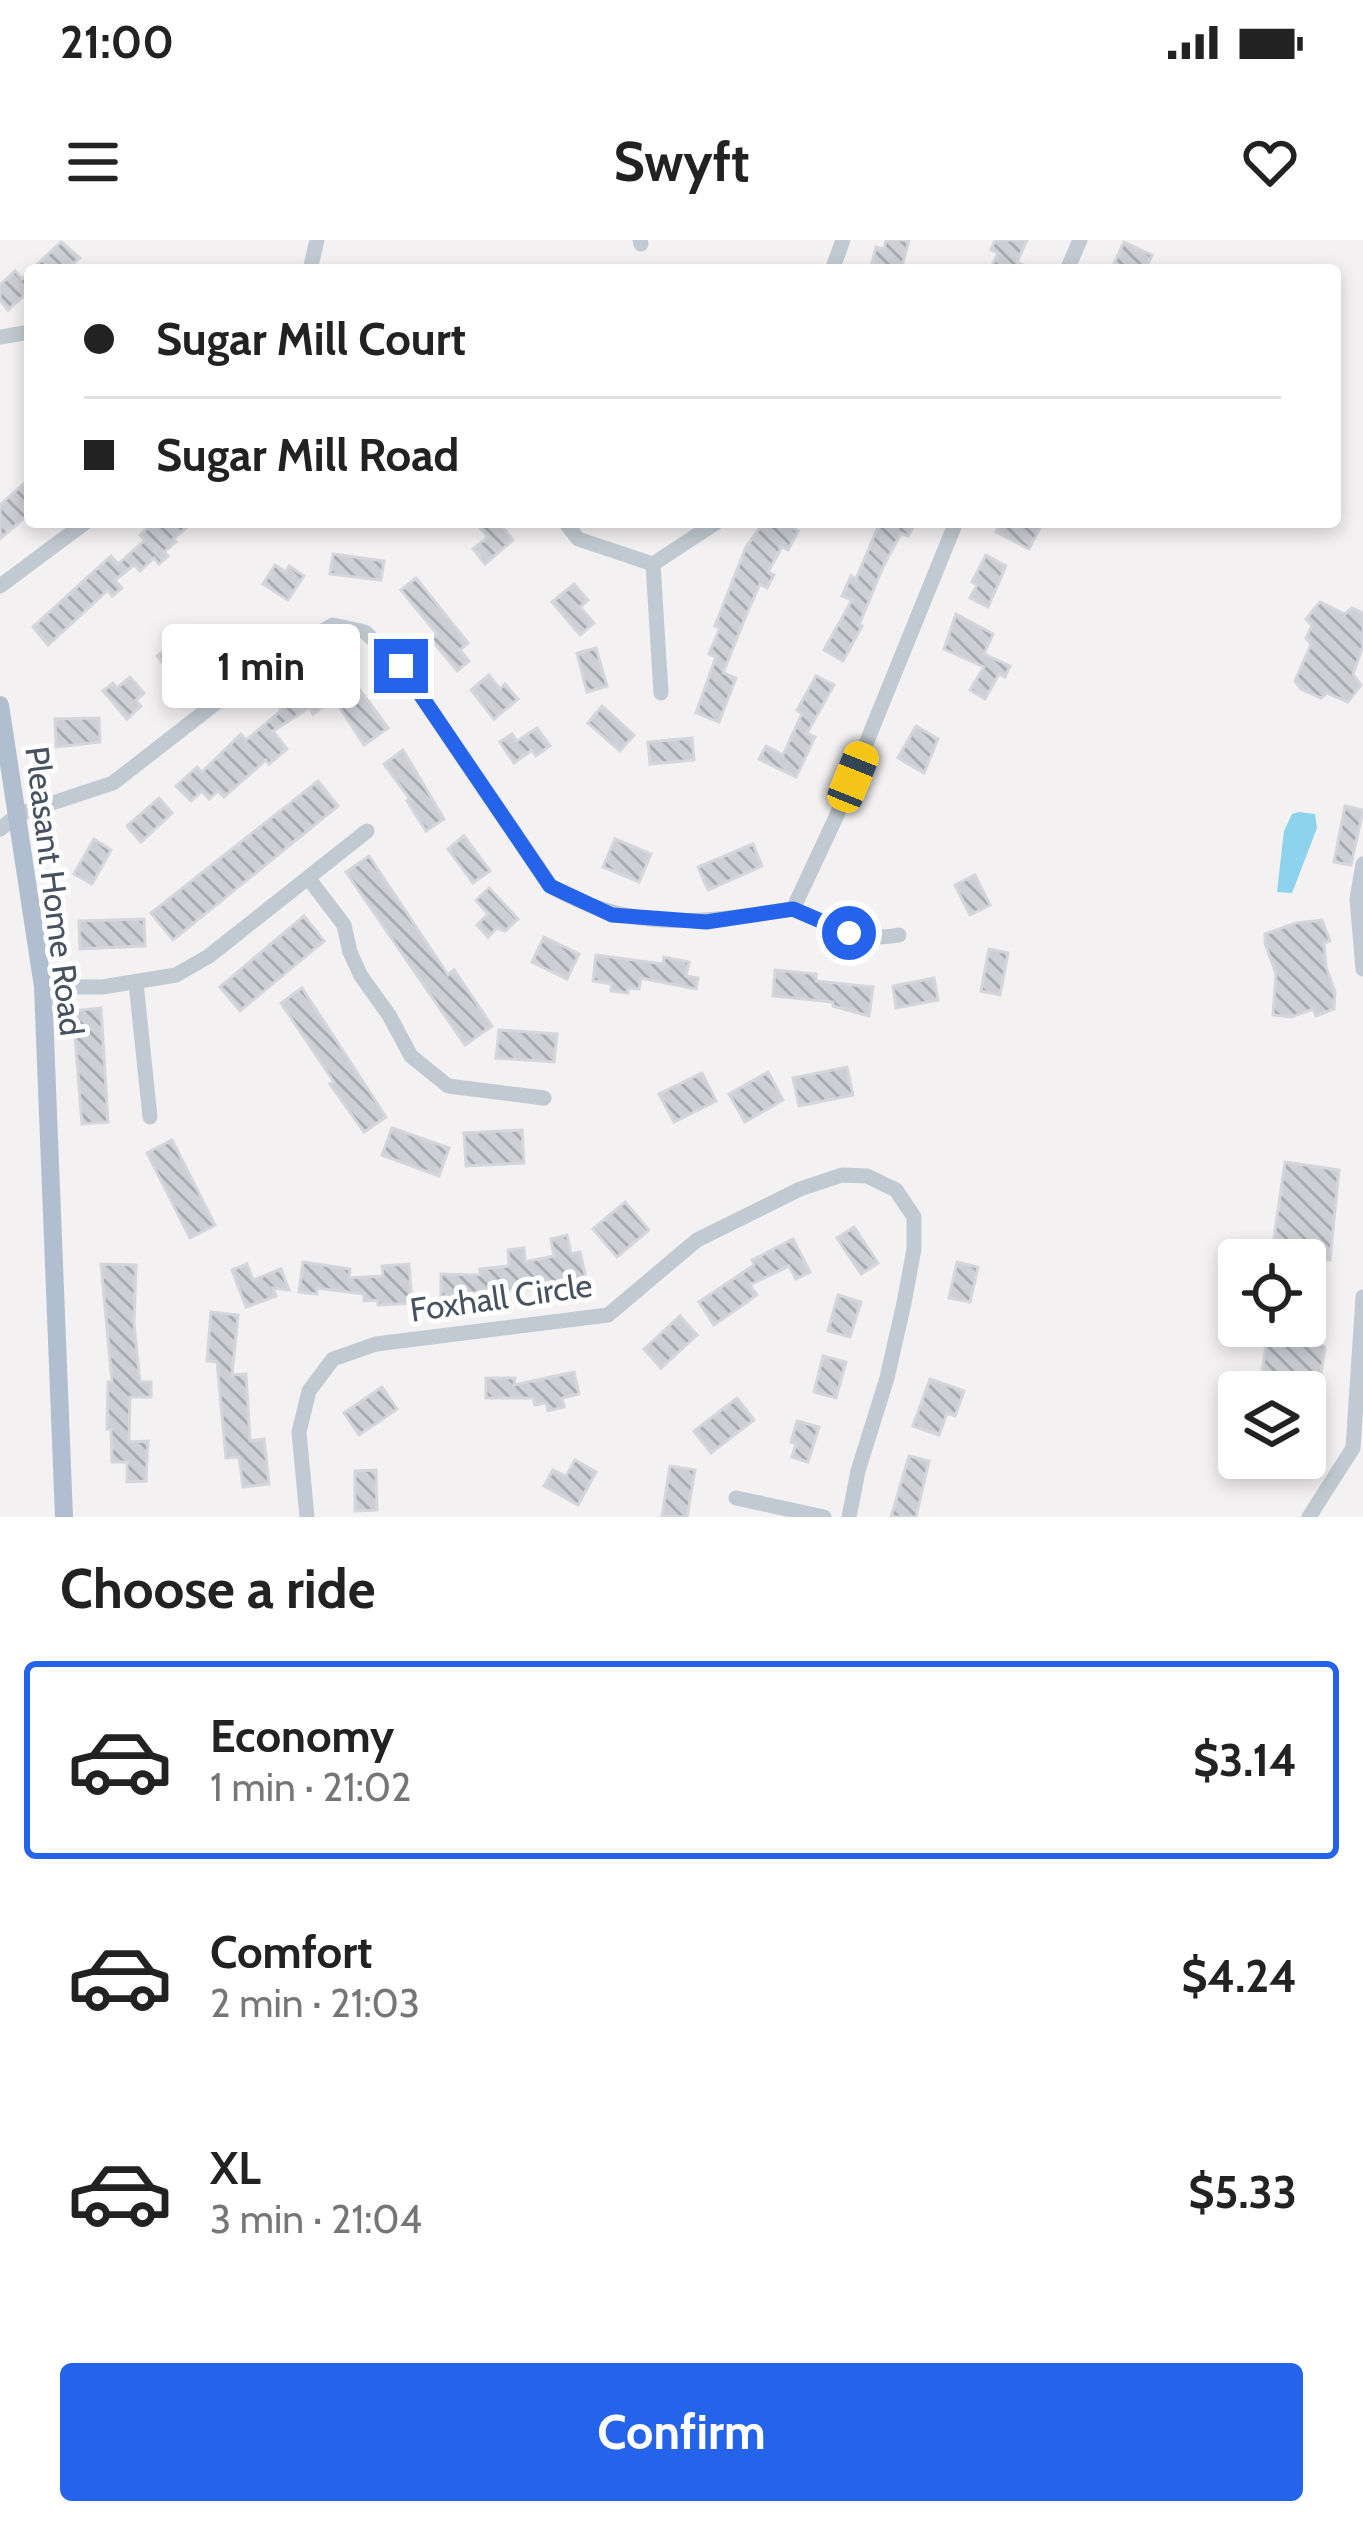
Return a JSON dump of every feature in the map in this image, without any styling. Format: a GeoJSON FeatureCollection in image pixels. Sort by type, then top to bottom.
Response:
{"type":"FeatureCollection","features":[{"type":"Feature","properties":{"kind":"main road","name":"Pleasant Home Road"},"geometry":{"type":"LineString","coordinates":[[0,705],[43,987],[64,1517]]}},
{"type":"Feature","properties":{"kind":"street"},"geometry":{"type":"LineString","coordinates":[[0,586],[78,528]]}},
{"type":"Feature","properties":{"kind":"street"},"geometry":{"type":"LineString","coordinates":[[570,528],[578,539],[653,564]]}},
{"type":"Feature","properties":{"kind":"street"},"geometry":{"type":"LineString","coordinates":[[653,564],[708,528]]}},
{"type":"Feature","properties":{"kind":"street"},"geometry":{"type":"LineString","coordinates":[[793,909],[838,815],[954,528]]}},
{"type":"Feature","properties":{"kind":"street"},"geometry":{"type":"LineString","coordinates":[[653,564],[661,693]]}},
{"type":"Feature","properties":{"kind":"street"},"geometry":{"type":"LineString","coordinates":[[0,829],[19,814],[112,783],[212,706],[333,625],[364,632],[401,666],[550,886],[612,915],[706,922],[793,909],[877,940],[899,935]]}},
{"type":"Feature","properties":{"kind":"street"},"geometry":{"type":"LineString","coordinates":[[43,987],[176,975],[209,956],[367,831]]}},
{"type":"Feature","properties":{"kind":"street"},"geometry":{"type":"LineString","coordinates":[[1363,864],[1357,899],[1363,969]]}},
{"type":"Feature","properties":{"kind":"street"},"geometry":{"type":"LineString","coordinates":[[309,879],[344,925],[361,976],[411,1056],[448,1086],[544,1098]]}},
{"type":"Feature","properties":{"kind":"street"},"geometry":{"type":"LineString","coordinates":[[136,982],[150,1117]]}},
{"type":"Feature","properties":{"kind":"street","name":"Foxhall Circle"},"geometry":{"type":"LineString","coordinates":[[307,1517],[298,1432],[309,1391],[333,1359],[376,1344],[608,1315],[697,1240],[800,1189],[842,1175],[867,1176],[896,1190],[914,1217],[914,1249],[904,1303],[849,1517]]}},
{"type":"Feature","properties":{"kind":"street"},"geometry":{"type":"LineString","coordinates":[[1309,1517],[1358,1449],[1363,1297]]}},
{"type":"Feature","properties":{"kind":"street"},"geometry":{"type":"LineString","coordinates":[[736,1498],[824,1517]]}},
{"type":"Feature","properties":{"kind":"water"},"geometry":{"type":"Polygon","coordinates":[[[1292,814],[1315,814],[1317,828],[1292,893],[1277,892],[1284,831],[1292,814]]]}},
{"type":"Feature","properties":{"kind":"building"},"geometry":{"type":"Polygon","coordinates":[[[886,240],[909,240],[903,264],[872,263],[876,247],[884,249],[886,240]]]}},
{"type":"Feature","properties":{"kind":"building"},"geometry":{"type":"Polygon","coordinates":[[[995,240],[1027,240],[1017,262],[1022,264],[993,264],[998,253],[991,250],[995,240]]]}},
{"type":"Feature","properties":{"kind":"building"},"geometry":{"type":"Polygon","coordinates":[[[61,242],[80,258],[73,264],[37,264],[61,242]]]}},
{"type":"Feature","properties":{"kind":"building"},"geometry":{"type":"Polygon","coordinates":[[[1124,242],[1152,255],[1148,264],[1114,264],[1124,242]]]}},
{"type":"Feature","properties":{"kind":"building"},"geometry":{"type":"Polygon","coordinates":[[[15,271],[24,277],[24,295],[8,310],[0,300],[0,285],[15,271]]]}},
{"type":"Feature","properties":{"kind":"building"},"geometry":{"type":"Polygon","coordinates":[[[24,483],[24,518],[0,539],[0,505],[24,483]]]}},
{"type":"Feature","properties":{"kind":"building"},"geometry":{"type":"Polygon","coordinates":[[[148,528],[186,528],[173,539],[176,542],[159,564],[154,558],[140,571],[134,565],[115,580],[122,588],[112,596],[108,590],[48,645],[33,627],[111,556],[118,564],[145,540],[140,535],[148,528]]]}},
{"type":"Feature","properties":{"kind":"building"},"geometry":{"type":"Polygon","coordinates":[[[480,528],[503,528],[513,540],[485,564],[473,549],[488,537],[480,528]]]}},
{"type":"Feature","properties":{"kind":"building"},"geometry":{"type":"Polygon","coordinates":[[[760,528],[798,531],[788,550],[782,547],[768,572],[774,575],[767,588],[760,584],[745,618],[723,673],[736,678],[719,722],[696,713],[716,657],[709,654],[720,628],[715,626],[746,547],[760,528]]]}},
{"type":"Feature","properties":{"kind":"building"},"geometry":{"type":"Polygon","coordinates":[[[877,528],[913,528],[908,536],[901,533],[883,567],[862,626],[843,661],[824,650],[852,600],[842,596],[851,576],[856,579],[877,528]]]}},
{"type":"Feature","properties":{"kind":"building"},"geometry":{"type":"Polygon","coordinates":[[[998,528],[1040,528],[1029,549],[996,532],[998,528]]]}},
{"type":"Feature","properties":{"kind":"building"},"geometry":{"type":"Polygon","coordinates":[[[333,554],[384,561],[381,580],[330,574],[333,554]]]}},
{"type":"Feature","properties":{"kind":"building"},"geometry":{"type":"Polygon","coordinates":[[[986,555],[1006,566],[988,607],[970,598],[977,585],[972,582],[986,555]]]}},
{"type":"Feature","properties":{"kind":"building"},"geometry":{"type":"Polygon","coordinates":[[[275,565],[286,572],[289,566],[304,576],[288,600],[263,584],[275,565]]]}},
{"type":"Feature","properties":{"kind":"building"},"geometry":{"type":"Polygon","coordinates":[[[416,578],[468,643],[460,650],[469,661],[457,671],[431,639],[437,634],[401,590],[416,578]]]}},
{"type":"Feature","properties":{"kind":"building"},"geometry":{"type":"Polygon","coordinates":[[[574,584],[588,600],[580,607],[594,623],[580,635],[552,602],[574,584]]]}},
{"type":"Feature","properties":{"kind":"building"},"geometry":{"type":"Polygon","coordinates":[[[1320,602],[1345,614],[1352,608],[1363,613],[1363,646],[1353,674],[1361,685],[1348,702],[1327,693],[1321,698],[1295,681],[1311,644],[1306,638],[1312,626],[1306,619],[1320,602]]]}},
{"type":"Feature","properties":{"kind":"building"},"geometry":{"type":"Polygon","coordinates":[[[956,614],[993,634],[984,654],[1010,666],[1005,677],[999,674],[985,699],[970,690],[984,667],[944,649],[956,614]]]}},
{"type":"Feature","properties":{"kind":"building"},"geometry":{"type":"Polygon","coordinates":[[[192,629],[207,648],[183,666],[187,671],[176,680],[157,656],[192,629]]]}},
{"type":"Feature","properties":{"kind":"building"},"geometry":{"type":"Polygon","coordinates":[[[596,648],[607,686],[587,692],[577,653],[596,648]]]}},
{"type":"Feature","properties":{"kind":"building"},"geometry":{"type":"Polygon","coordinates":[[[489,675],[500,689],[505,684],[518,699],[494,719],[471,690],[489,675]]]}},
{"type":"Feature","properties":{"kind":"building"},"geometry":{"type":"Polygon","coordinates":[[[816,676],[834,685],[807,733],[815,737],[796,777],[759,759],[766,746],[783,755],[802,714],[797,710],[816,676]]]}},
{"type":"Feature","properties":{"kind":"building"},"geometry":{"type":"Polygon","coordinates":[[[130,677],[144,693],[136,700],[141,706],[127,719],[103,691],[113,683],[117,688],[130,677]]]}},
{"type":"Feature","properties":{"kind":"building"},"geometry":{"type":"Polygon","coordinates":[[[307,681],[324,706],[313,714],[309,708],[273,731],[287,749],[269,764],[266,760],[224,797],[218,791],[209,799],[202,791],[191,801],[176,786],[197,767],[202,772],[241,734],[246,740],[281,711],[275,702],[307,681]]]}},
{"type":"Feature","properties":{"kind":"building"},"geometry":{"type":"Polygon","coordinates":[[[360,690],[388,728],[364,745],[338,705],[360,690]]]}},
{"type":"Feature","properties":{"kind":"building"},"geometry":{"type":"Polygon","coordinates":[[[602,706],[634,735],[620,751],[588,723],[602,706]]]}},
{"type":"Feature","properties":{"kind":"building"},"geometry":{"type":"Polygon","coordinates":[[[99,718],[100,742],[56,747],[55,719],[99,718]]]}},
{"type":"Feature","properties":{"kind":"building"},"geometry":{"type":"Polygon","coordinates":[[[916,726],[938,739],[924,773],[898,758],[916,726]]]}},
{"type":"Feature","properties":{"kind":"building"},"geometry":{"type":"Polygon","coordinates":[[[537,728],[550,746],[536,756],[532,750],[514,763],[500,742],[512,734],[517,741],[537,728]]]}},
{"type":"Feature","properties":{"kind":"building"},"geometry":{"type":"Polygon","coordinates":[[[692,738],[694,760],[650,764],[648,742],[692,738]]]}},
{"type":"Feature","properties":{"kind":"building"},"geometry":{"type":"Polygon","coordinates":[[[403,750],[444,819],[426,831],[384,764],[403,750]]]}},
{"type":"Feature","properties":{"kind":"building"},"geometry":{"type":"Polygon","coordinates":[[[318,781],[338,806],[173,940],[151,913],[318,781]]]}},
{"type":"Feature","properties":{"kind":"building"},"geometry":{"type":"Polygon","coordinates":[[[159,798],[172,813],[141,842],[127,826],[159,798]]]}},
{"type":"Feature","properties":{"kind":"building"},"geometry":{"type":"Polygon","coordinates":[[[1345,806],[1363,810],[1351,865],[1334,862],[1345,806]]]}},
{"type":"Feature","properties":{"kind":"building"},"geometry":{"type":"Polygon","coordinates":[[[464,836],[490,871],[473,883],[448,849],[464,836]]]}},
{"type":"Feature","properties":{"kind":"building"},"geometry":{"type":"Polygon","coordinates":[[[94,839],[111,850],[92,884],[74,874],[94,839]]]}},
{"type":"Feature","properties":{"kind":"building"},"geometry":{"type":"Polygon","coordinates":[[[615,839],[651,854],[639,882],[603,867],[615,839]]]}},
{"type":"Feature","properties":{"kind":"building"},"geometry":{"type":"Polygon","coordinates":[[[753,844],[762,866],[708,890],[698,867],[753,844]]]}},
{"type":"Feature","properties":{"kind":"building"},"geometry":{"type":"Polygon","coordinates":[[[369,856],[448,975],[454,970],[492,1026],[465,1045],[346,872],[369,856]]]}},
{"type":"Feature","properties":{"kind":"building"},"geometry":{"type":"Polygon","coordinates":[[[975,875],[990,905],[970,915],[955,885],[975,875]]]}},
{"type":"Feature","properties":{"kind":"building"},"geometry":{"type":"Polygon","coordinates":[[[489,888],[518,919],[505,931],[497,928],[488,937],[477,925],[488,914],[476,900],[489,888]]]}},
{"type":"Feature","properties":{"kind":"building"},"geometry":{"type":"Polygon","coordinates":[[[304,916],[324,941],[240,1011],[220,987],[304,916]]]}},
{"type":"Feature","properties":{"kind":"building"},"geometry":{"type":"Polygon","coordinates":[[[144,919],[145,946],[80,949],[79,921],[144,919]]]}},
{"type":"Feature","properties":{"kind":"building"},"geometry":{"type":"Polygon","coordinates":[[[1322,920],[1330,941],[1324,943],[1334,1009],[1316,1016],[1313,1009],[1291,1017],[1273,1015],[1276,974],[1265,934],[1322,920]]]}},
{"type":"Feature","properties":{"kind":"building"},"geometry":{"type":"Polygon","coordinates":[[[544,937],[579,954],[567,979],[532,962],[544,937]]]}},
{"type":"Feature","properties":{"kind":"building"},"geometry":{"type":"Polygon","coordinates":[[[989,949],[1008,953],[1000,995],[981,991],[989,949]]]}},
{"type":"Feature","properties":{"kind":"building"},"geometry":{"type":"Polygon","coordinates":[[[596,955],[663,964],[664,957],[689,962],[686,976],[698,978],[696,989],[641,978],[639,989],[611,991],[612,984],[593,981],[596,955]]]}},
{"type":"Feature","properties":{"kind":"building"},"geometry":{"type":"Polygon","coordinates":[[[775,970],[816,974],[816,981],[873,987],[869,1016],[833,1006],[833,1002],[773,996],[775,970]]]}},
{"type":"Feature","properties":{"kind":"building"},"geometry":{"type":"Polygon","coordinates":[[[934,978],[938,1000],[896,1008],[893,986],[934,978]]]}},
{"type":"Feature","properties":{"kind":"building"},"geometry":{"type":"Polygon","coordinates":[[[302,988],[386,1117],[364,1132],[281,1003],[302,988]]]}},
{"type":"Feature","properties":{"kind":"building"},"geometry":{"type":"Polygon","coordinates":[[[101,1008],[108,1122],[82,1124],[73,1011],[101,1008]]]}},
{"type":"Feature","properties":{"kind":"building"},"geometry":{"type":"Polygon","coordinates":[[[499,1030],[557,1034],[554,1062],[496,1058],[499,1030]]]}},
{"type":"Feature","properties":{"kind":"building"},"geometry":{"type":"Polygon","coordinates":[[[847,1067],[853,1095],[799,1106],[793,1078],[847,1067]]]}},
{"type":"Feature","properties":{"kind":"building"},"geometry":{"type":"Polygon","coordinates":[[[768,1072],[783,1100],[745,1122],[729,1094],[768,1072]]]}},
{"type":"Feature","properties":{"kind":"building"},"geometry":{"type":"Polygon","coordinates":[[[702,1073],[716,1101],[674,1122],[659,1094],[702,1073]]]}},
{"type":"Feature","properties":{"kind":"building"},"geometry":{"type":"Polygon","coordinates":[[[392,1128],[449,1148],[439,1176],[382,1155],[392,1128]]]}},
{"type":"Feature","properties":{"kind":"building"},"geometry":{"type":"Polygon","coordinates":[[[522,1130],[524,1163],[466,1166],[464,1133],[522,1130]]]}},
{"type":"Feature","properties":{"kind":"building"},"geometry":{"type":"Polygon","coordinates":[[[172,1140],[215,1225],[190,1238],[147,1153],[172,1140]]]}},
{"type":"Feature","properties":{"kind":"building"},"geometry":{"type":"Polygon","coordinates":[[[1285,1162],[1339,1170],[1330,1260],[1326,1259],[1326,1239],[1274,1239],[1285,1162]]]}},
{"type":"Feature","properties":{"kind":"building"},"geometry":{"type":"Polygon","coordinates":[[[625,1202],[649,1230],[617,1257],[593,1229],[625,1202]]]}},
{"type":"Feature","properties":{"kind":"building"},"geometry":{"type":"Polygon","coordinates":[[[854,1227],[878,1263],[861,1274],[837,1238],[854,1227]]]}},
{"type":"Feature","properties":{"kind":"building"},"geometry":{"type":"Polygon","coordinates":[[[567,1235],[571,1254],[580,1252],[586,1278],[543,1288],[468,1293],[468,1298],[441,1297],[441,1274],[480,1275],[480,1269],[509,1266],[508,1250],[524,1248],[525,1262],[554,1256],[551,1239],[567,1235]]]}},
{"type":"Feature","properties":{"kind":"building"},"geometry":{"type":"Polygon","coordinates":[[[793,1239],[810,1272],[796,1279],[789,1266],[750,1285],[757,1295],[714,1325],[699,1302],[754,1265],[752,1260],[793,1239]]]}},
{"type":"Feature","properties":{"kind":"building"},"geometry":{"type":"Polygon","coordinates":[[[303,1262],[350,1269],[349,1278],[383,1276],[382,1266],[409,1264],[412,1303],[378,1305],[378,1300],[364,1301],[364,1294],[317,1288],[317,1294],[299,1292],[303,1262]]]}},
{"type":"Feature","properties":{"kind":"building"},"geometry":{"type":"Polygon","coordinates":[[[957,1262],[978,1267],[970,1302],[949,1298],[957,1262]]]}},
{"type":"Feature","properties":{"kind":"building"},"geometry":{"type":"Polygon","coordinates":[[[101,1264],[136,1265],[134,1324],[140,1382],[151,1382],[151,1397],[130,1397],[129,1442],[148,1441],[146,1481],[127,1482],[127,1462],[112,1462],[111,1429],[107,1429],[108,1382],[112,1382],[101,1264]]]}},
{"type":"Feature","properties":{"kind":"building"},"geometry":{"type":"Polygon","coordinates":[[[247,1264],[253,1280],[281,1269],[289,1290],[273,1288],[276,1296],[246,1307],[232,1270],[247,1264]]]}},
{"type":"Feature","properties":{"kind":"building"},"geometry":{"type":"Polygon","coordinates":[[[838,1295],[861,1302],[850,1337],[828,1331],[838,1295]]]}},
{"type":"Feature","properties":{"kind":"building"},"geometry":{"type":"Polygon","coordinates":[[[211,1312],[238,1315],[232,1375],[246,1374],[250,1441],[264,1439],[269,1484],[243,1487],[239,1457],[226,1458],[217,1362],[207,1361],[211,1312]]]}},
{"type":"Feature","properties":{"kind":"building"},"geometry":{"type":"Polygon","coordinates":[[[680,1316],[697,1335],[661,1368],[644,1349],[680,1316]]]}},
{"type":"Feature","properties":{"kind":"building"},"geometry":{"type":"Polygon","coordinates":[[[1266,1347],[1325,1347],[1321,1371],[1262,1371],[1266,1347]]]}},
{"type":"Feature","properties":{"kind":"building"},"geometry":{"type":"Polygon","coordinates":[[[823,1356],[846,1362],[836,1398],[814,1392],[823,1356]]]}},
{"type":"Feature","properties":{"kind":"building"},"geometry":{"type":"Polygon","coordinates":[[[574,1372],[579,1394],[562,1398],[564,1407],[548,1411],[546,1403],[535,1405],[533,1398],[486,1398],[486,1378],[515,1378],[514,1385],[574,1372]]]}},
{"type":"Feature","properties":{"kind":"building"},"geometry":{"type":"Polygon","coordinates":[[[930,1379],[964,1391],[955,1416],[947,1413],[939,1435],[913,1426],[930,1379]]]}},
{"type":"Feature","properties":{"kind":"building"},"geometry":{"type":"Polygon","coordinates":[[[382,1387],[397,1409],[359,1435],[344,1413],[382,1387]]]}},
{"type":"Feature","properties":{"kind":"building"},"geometry":{"type":"Polygon","coordinates":[[[737,1398],[754,1420],[711,1453],[694,1431],[737,1398]]]}},
{"type":"Feature","properties":{"kind":"building"},"geometry":{"type":"Polygon","coordinates":[[[797,1421],[819,1427],[808,1462],[792,1457],[797,1421]]]}},
{"type":"Feature","properties":{"kind":"building"},"geometry":{"type":"Polygon","coordinates":[[[909,1456],[929,1461],[916,1517],[891,1517],[909,1456]]]}},
{"type":"Feature","properties":{"kind":"building"},"geometry":{"type":"Polygon","coordinates":[[[575,1460],[596,1472],[578,1505],[544,1486],[553,1470],[566,1476],[575,1460]]]}},
{"type":"Feature","properties":{"kind":"building"},"geometry":{"type":"Polygon","coordinates":[[[670,1466],[695,1470],[687,1517],[662,1516],[670,1466]]]}},
{"type":"Feature","properties":{"kind":"building"},"geometry":{"type":"Polygon","coordinates":[[[376,1470],[377,1510],[355,1511],[355,1471],[376,1470]]]}},
{"type":"Feature","properties":{"kind":"route"},"geometry":{"type":"LineString","coordinates":[[401,666],[550,886],[612,915],[706,922],[793,909],[849,933]]}}]}
